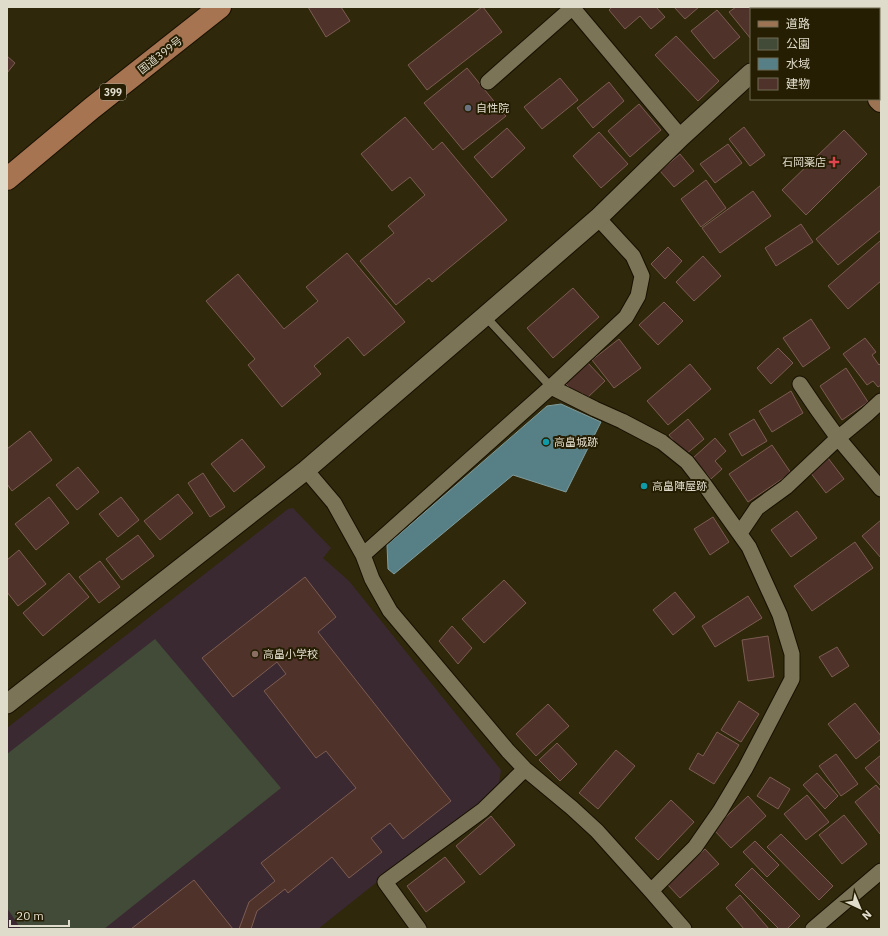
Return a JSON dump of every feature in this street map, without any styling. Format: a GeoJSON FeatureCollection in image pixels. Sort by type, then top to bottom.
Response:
{"type":"FeatureCollection","features":[{"type":"Feature","properties":{"kind":"highway","name":"国道399号"},"geometry":{"type":"LineString","coordinates":[[7,179],[92,108],[220,7]]}},
{"type":"Feature","properties":{"kind":"street"},"geometry":{"type":"LineString","coordinates":[[488,82],[573,7],[681,137]]}},
{"type":"Feature","properties":{"kind":"street"},"geometry":{"type":"LineString","coordinates":[[7,704],[306,470],[598,218],[681,137],[750,74]]}},
{"type":"Feature","properties":{"kind":"street"},"geometry":{"type":"LineString","coordinates":[[363,555],[552,387],[626,317],[638,296],[642,276],[633,256],[598,218]]}},
{"type":"Feature","properties":{"kind":"street"},"geometry":{"type":"LineString","coordinates":[[800,384],[838,438],[881,489]]}},
{"type":"Feature","properties":{"kind":"street"},"geometry":{"type":"LineString","coordinates":[[552,387],[662,442],[687,462],[749,547],[780,615],[792,654],[792,679],[745,769],[720,811],[695,847],[651,891]]}},
{"type":"Feature","properties":{"kind":"street"},"geometry":{"type":"LineString","coordinates":[[740,533],[758,508],[786,487],[838,438],[881,401]]}},
{"type":"Feature","properties":{"kind":"street"},"geometry":{"type":"LineString","coordinates":[[306,470],[334,503],[363,555],[372,579],[390,611],[524,769],[572,808],[597,831],[684,929]]}},
{"type":"Feature","properties":{"kind":"street"},"geometry":{"type":"LineString","coordinates":[[419,929],[385,882],[483,810],[524,769]]}},
{"type":"Feature","properties":{"kind":"street"},"geometry":{"type":"LineString","coordinates":[[812,929],[881,871]]}},
{"type":"Feature","properties":{"kind":"lane"},"geometry":{"type":"LineString","coordinates":[[485,316],[552,387]]}},
{"type":"Feature","properties":{"kind":"shaded area","name":"高畠小学校"},"geometry":{"type":"Polygon","coordinates":[[[293,508],[331,548],[323,558],[349,581],[501,770],[499,783],[486,798],[318,929],[7,929],[7,728],[288,509],[293,508]]]}},
{"type":"Feature","properties":{"kind":"green space"},"geometry":{"type":"Polygon","coordinates":[[[155,639],[281,788],[104,929],[21,929],[7,908],[7,754],[155,639]]]}},
{"type":"Feature","properties":{"kind":"water"},"geometry":{"type":"Polygon","coordinates":[[[561,404],[601,422],[566,492],[513,475],[394,574],[388,569],[387,545],[547,406],[561,404]]]}},
{"type":"Feature","properties":{"kind":"building"},"geometry":{"type":"Polygon","coordinates":[[[308,7],[341,7],[350,21],[326,37],[308,7]]]}},
{"type":"Feature","properties":{"kind":"building"},"geometry":{"type":"Polygon","coordinates":[[[482,7],[502,32],[427,90],[408,65],[482,7]]]}},
{"type":"Feature","properties":{"kind":"building"},"geometry":{"type":"Polygon","coordinates":[[[612,7],[656,7],[665,17],[651,29],[640,16],[625,29],[609,10],[612,7]]]}},
{"type":"Feature","properties":{"kind":"building"},"geometry":{"type":"Polygon","coordinates":[[[674,7],[699,7],[685,19],[674,7]]]}},
{"type":"Feature","properties":{"kind":"building"},"geometry":{"type":"Polygon","coordinates":[[[736,7],[768,8],[750,8],[750,38],[729,12],[736,7]]]}},
{"type":"Feature","properties":{"kind":"building"},"geometry":{"type":"Polygon","coordinates":[[[717,10],[740,37],[714,59],[691,31],[717,10]]]}},
{"type":"Feature","properties":{"kind":"building"},"geometry":{"type":"Polygon","coordinates":[[[676,36],[719,81],[698,101],[655,55],[676,36]]]}},
{"type":"Feature","properties":{"kind":"building"},"geometry":{"type":"Polygon","coordinates":[[[881,40],[881,70],[880,68],[881,40]]]}},
{"type":"Feature","properties":{"kind":"building"},"geometry":{"type":"Polygon","coordinates":[[[7,56],[15,63],[7,73],[7,56]]]}},
{"type":"Feature","properties":{"kind":"building"},"geometry":{"type":"Polygon","coordinates":[[[467,68],[506,116],[463,150],[424,103],[467,68]]]}},
{"type":"Feature","properties":{"kind":"building"},"geometry":{"type":"Polygon","coordinates":[[[560,78],[578,100],[542,129],[524,107],[560,78]]]}},
{"type":"Feature","properties":{"kind":"building"},"geometry":{"type":"Polygon","coordinates":[[[609,82],[624,101],[593,128],[577,108],[609,82]]]}},
{"type":"Feature","properties":{"kind":"building"},"geometry":{"type":"Polygon","coordinates":[[[639,104],[661,130],[630,157],[608,131],[639,104]]]}},
{"type":"Feature","properties":{"kind":"building"},"geometry":{"type":"Polygon","coordinates":[[[405,117],[433,150],[442,142],[507,220],[432,282],[429,278],[396,305],[360,261],[394,233],[388,226],[425,195],[410,177],[392,191],[361,154],[405,117]]]}},
{"type":"Feature","properties":{"kind":"building"},"geometry":{"type":"Polygon","coordinates":[[[744,127],[765,155],[750,166],[729,139],[744,127]]]}},
{"type":"Feature","properties":{"kind":"building"},"geometry":{"type":"Polygon","coordinates":[[[507,128],[525,148],[492,178],[474,157],[507,128]]]}},
{"type":"Feature","properties":{"kind":"building"},"geometry":{"type":"Polygon","coordinates":[[[844,130],[867,154],[806,215],[782,190],[844,130]]]}},
{"type":"Feature","properties":{"kind":"building"},"geometry":{"type":"Polygon","coordinates":[[[599,132],[628,164],[601,188],[573,156],[599,132]]]}},
{"type":"Feature","properties":{"kind":"building"},"geometry":{"type":"Polygon","coordinates":[[[728,144],[742,163],[715,183],[700,164],[728,144]]]}},
{"type":"Feature","properties":{"kind":"building"},"geometry":{"type":"Polygon","coordinates":[[[680,154],[694,171],[674,187],[660,171],[680,154]]]}},
{"type":"Feature","properties":{"kind":"building"},"geometry":{"type":"Polygon","coordinates":[[[706,180],[726,208],[701,227],[681,199],[706,180]]]}},
{"type":"Feature","properties":{"kind":"building"},"geometry":{"type":"Polygon","coordinates":[[[881,185],[881,230],[838,265],[816,239],[881,185]]]}},
{"type":"Feature","properties":{"kind":"building"},"geometry":{"type":"Polygon","coordinates":[[[753,191],[771,216],[720,253],[702,228],[753,191]]]}},
{"type":"Feature","properties":{"kind":"building"},"geometry":{"type":"Polygon","coordinates":[[[801,224],[813,242],[776,266],[765,248],[801,224]]]}},
{"type":"Feature","properties":{"kind":"building"},"geometry":{"type":"Polygon","coordinates":[[[880,241],[881,281],[848,309],[828,286],[880,241]]]}},
{"type":"Feature","properties":{"kind":"building"},"geometry":{"type":"Polygon","coordinates":[[[668,247],[682,261],[665,279],[651,264],[668,247]]]}},
{"type":"Feature","properties":{"kind":"building"},"geometry":{"type":"Polygon","coordinates":[[[347,253],[405,322],[364,356],[348,337],[314,366],[321,374],[282,407],[248,365],[255,359],[206,301],[238,274],[284,329],[318,301],[306,287],[347,253]]]}},
{"type":"Feature","properties":{"kind":"building"},"geometry":{"type":"Polygon","coordinates":[[[703,256],[721,276],[694,301],[676,282],[703,256]]]}},
{"type":"Feature","properties":{"kind":"building"},"geometry":{"type":"Polygon","coordinates":[[[573,288],[599,317],[553,358],[527,328],[573,288]]]}},
{"type":"Feature","properties":{"kind":"building"},"geometry":{"type":"Polygon","coordinates":[[[664,302],[683,321],[658,345],[639,325],[664,302]]]}},
{"type":"Feature","properties":{"kind":"building"},"geometry":{"type":"Polygon","coordinates":[[[811,319],[830,348],[803,367],[783,338],[811,319]]]}},
{"type":"Feature","properties":{"kind":"building"},"geometry":{"type":"Polygon","coordinates":[[[865,338],[876,352],[872,355],[879,365],[881,363],[881,385],[878,387],[873,381],[867,385],[843,354],[865,338]]]}},
{"type":"Feature","properties":{"kind":"building"},"geometry":{"type":"Polygon","coordinates":[[[619,339],[641,368],[614,388],[592,360],[619,339]]]}},
{"type":"Feature","properties":{"kind":"building"},"geometry":{"type":"Polygon","coordinates":[[[778,348],[793,363],[771,384],[757,368],[778,348]]]}},
{"type":"Feature","properties":{"kind":"building"},"geometry":{"type":"Polygon","coordinates":[[[587,362],[605,381],[587,398],[582,393],[578,396],[565,383],[587,362]]]}},
{"type":"Feature","properties":{"kind":"building"},"geometry":{"type":"Polygon","coordinates":[[[690,364],[711,389],[668,425],[647,401],[690,364]]]}},
{"type":"Feature","properties":{"kind":"building"},"geometry":{"type":"Polygon","coordinates":[[[846,368],[868,402],[842,420],[820,386],[846,368]]]}},
{"type":"Feature","properties":{"kind":"building"},"geometry":{"type":"Polygon","coordinates":[[[791,391],[803,413],[772,432],[759,411],[791,391]]]}},
{"type":"Feature","properties":{"kind":"building"},"geometry":{"type":"Polygon","coordinates":[[[688,419],[704,439],[685,455],[669,435],[688,419]]]}},
{"type":"Feature","properties":{"kind":"building"},"geometry":{"type":"Polygon","coordinates":[[[754,419],[767,441],[742,456],[729,434],[754,419]]]}},
{"type":"Feature","properties":{"kind":"building"},"geometry":{"type":"Polygon","coordinates":[[[30,431],[52,460],[12,491],[7,484],[7,449],[30,431]]]}},
{"type":"Feature","properties":{"kind":"building"},"geometry":{"type":"Polygon","coordinates":[[[715,438],[726,451],[715,461],[722,469],[711,479],[693,458],[715,438]]]}},
{"type":"Feature","properties":{"kind":"building"},"geometry":{"type":"Polygon","coordinates":[[[242,439],[265,467],[234,492],[211,464],[242,439]]]}},
{"type":"Feature","properties":{"kind":"building"},"geometry":{"type":"Polygon","coordinates":[[[772,445],[791,473],[748,502],[729,474],[772,445]]]}},
{"type":"Feature","properties":{"kind":"building"},"geometry":{"type":"Polygon","coordinates":[[[828,458],[844,479],[826,493],[810,472],[828,458]]]}},
{"type":"Feature","properties":{"kind":"building"},"geometry":{"type":"Polygon","coordinates":[[[78,467],[99,492],[77,510],[56,485],[78,467]]]}},
{"type":"Feature","properties":{"kind":"building"},"geometry":{"type":"Polygon","coordinates":[[[203,473],[225,507],[210,517],[188,483],[203,473]]]}},
{"type":"Feature","properties":{"kind":"building"},"geometry":{"type":"Polygon","coordinates":[[[178,494],[193,513],[160,540],[144,521],[178,494]]]}},
{"type":"Feature","properties":{"kind":"building"},"geometry":{"type":"Polygon","coordinates":[[[49,497],[69,523],[36,550],[15,524],[49,497]]]}},
{"type":"Feature","properties":{"kind":"building"},"geometry":{"type":"Polygon","coordinates":[[[121,497],[139,520],[118,537],[99,514],[121,497]]]}},
{"type":"Feature","properties":{"kind":"building"},"geometry":{"type":"Polygon","coordinates":[[[797,511],[817,538],[791,557],[771,530],[797,511]]]}},
{"type":"Feature","properties":{"kind":"building"},"geometry":{"type":"Polygon","coordinates":[[[713,517],[729,542],[710,555],[694,529],[713,517]]]}},
{"type":"Feature","properties":{"kind":"building"},"geometry":{"type":"Polygon","coordinates":[[[881,520],[881,558],[862,536],[881,520]]]}},
{"type":"Feature","properties":{"kind":"building"},"geometry":{"type":"Polygon","coordinates":[[[138,535],[154,556],[122,580],[106,559],[138,535]]]}},
{"type":"Feature","properties":{"kind":"building"},"geometry":{"type":"Polygon","coordinates":[[[855,542],[873,568],[812,611],[794,586],[855,542]]]}},
{"type":"Feature","properties":{"kind":"building"},"geometry":{"type":"Polygon","coordinates":[[[19,550],[46,584],[18,606],[7,592],[7,560],[19,550]]]}},
{"type":"Feature","properties":{"kind":"building"},"geometry":{"type":"Polygon","coordinates":[[[100,561],[120,587],[99,603],[79,577],[100,561]]]}},
{"type":"Feature","properties":{"kind":"building"},"geometry":{"type":"Polygon","coordinates":[[[69,573],[89,597],[43,636],[23,613],[69,573]]]}},
{"type":"Feature","properties":{"kind":"building"},"geometry":{"type":"Polygon","coordinates":[[[305,577],[336,617],[318,632],[451,801],[403,839],[390,823],[371,838],[382,852],[349,878],[332,857],[288,893],[285,889],[257,911],[251,929],[239,929],[249,902],[275,881],[261,863],[356,788],[326,751],[316,758],[264,691],[286,674],[277,662],[233,697],[202,658],[305,577]]]}},
{"type":"Feature","properties":{"kind":"building"},"geometry":{"type":"Polygon","coordinates":[[[504,580],[526,603],[484,643],[462,619],[504,580]]]}},
{"type":"Feature","properties":{"kind":"building"},"geometry":{"type":"Polygon","coordinates":[[[675,592],[695,617],[673,635],[653,610],[675,592]]]}},
{"type":"Feature","properties":{"kind":"building"},"geometry":{"type":"Polygon","coordinates":[[[748,596],[762,618],[715,647],[702,626],[748,596]]]}},
{"type":"Feature","properties":{"kind":"building"},"geometry":{"type":"Polygon","coordinates":[[[452,626],[472,648],[458,664],[439,641],[452,626]]]}},
{"type":"Feature","properties":{"kind":"building"},"geometry":{"type":"Polygon","coordinates":[[[768,636],[774,677],[748,681],[742,640],[768,636]]]}},
{"type":"Feature","properties":{"kind":"building"},"geometry":{"type":"Polygon","coordinates":[[[837,647],[849,666],[832,677],[819,657],[837,647]]]}},
{"type":"Feature","properties":{"kind":"building"},"geometry":{"type":"Polygon","coordinates":[[[739,701],[759,714],[741,742],[721,730],[739,701]]]}},
{"type":"Feature","properties":{"kind":"building"},"geometry":{"type":"Polygon","coordinates":[[[855,703],[881,736],[881,739],[856,759],[828,724],[855,703]]]}},
{"type":"Feature","properties":{"kind":"building"},"geometry":{"type":"Polygon","coordinates":[[[548,704],[569,726],[536,756],[516,734],[548,704]]]}},
{"type":"Feature","properties":{"kind":"building"},"geometry":{"type":"Polygon","coordinates":[[[717,732],[739,745],[714,784],[689,769],[698,753],[703,756],[717,732]]]}},
{"type":"Feature","properties":{"kind":"building"},"geometry":{"type":"Polygon","coordinates":[[[557,743],[577,764],[560,781],[539,760],[557,743]]]}},
{"type":"Feature","properties":{"kind":"building"},"geometry":{"type":"Polygon","coordinates":[[[616,750],[635,766],[598,809],[579,793],[616,750]]]}},
{"type":"Feature","properties":{"kind":"building"},"geometry":{"type":"Polygon","coordinates":[[[836,754],[858,784],[841,796],[819,766],[836,754]]]}},
{"type":"Feature","properties":{"kind":"building"},"geometry":{"type":"Polygon","coordinates":[[[881,755],[881,786],[865,768],[881,755]]]}},
{"type":"Feature","properties":{"kind":"building"},"geometry":{"type":"Polygon","coordinates":[[[817,773],[838,796],[825,809],[803,785],[817,773]]]}},
{"type":"Feature","properties":{"kind":"building"},"geometry":{"type":"Polygon","coordinates":[[[770,777],[790,789],[778,809],[757,796],[770,777]]]}},
{"type":"Feature","properties":{"kind":"building"},"geometry":{"type":"Polygon","coordinates":[[[876,785],[881,791],[880,834],[855,802],[876,785]]]}},
{"type":"Feature","properties":{"kind":"building"},"geometry":{"type":"Polygon","coordinates":[[[807,795],[829,822],[806,840],[784,814],[807,795]]]}},
{"type":"Feature","properties":{"kind":"building"},"geometry":{"type":"Polygon","coordinates":[[[748,796],[766,816],[731,848],[713,829],[748,796]]]}},
{"type":"Feature","properties":{"kind":"building"},"geometry":{"type":"Polygon","coordinates":[[[671,800],[694,822],[658,860],[635,838],[671,800]]]}},
{"type":"Feature","properties":{"kind":"building"},"geometry":{"type":"Polygon","coordinates":[[[844,815],[867,844],[842,864],[819,835],[844,815]]]}},
{"type":"Feature","properties":{"kind":"building"},"geometry":{"type":"Polygon","coordinates":[[[491,816],[515,845],[480,875],[456,846],[491,816]]]}},
{"type":"Feature","properties":{"kind":"building"},"geometry":{"type":"Polygon","coordinates":[[[781,834],[833,886],[819,900],[767,847],[781,834]]]}},
{"type":"Feature","properties":{"kind":"building"},"geometry":{"type":"Polygon","coordinates":[[[755,841],[779,865],[767,877],[743,852],[755,841]]]}},
{"type":"Feature","properties":{"kind":"building"},"geometry":{"type":"Polygon","coordinates":[[[705,849],[719,864],[680,898],[667,884],[705,849]]]}},
{"type":"Feature","properties":{"kind":"building"},"geometry":{"type":"Polygon","coordinates":[[[445,857],[465,882],[426,912],[407,886],[445,857]]]}},
{"type":"Feature","properties":{"kind":"building"},"geometry":{"type":"Polygon","coordinates":[[[752,868],[800,916],[787,929],[779,929],[735,885],[752,868]]]}},
{"type":"Feature","properties":{"kind":"building"},"geometry":{"type":"Polygon","coordinates":[[[194,880],[233,929],[131,929],[194,880]]]}},
{"type":"Feature","properties":{"kind":"building"},"geometry":{"type":"Polygon","coordinates":[[[740,895],[769,929],[744,929],[726,908],[740,895]]]}},
{"type":"Feature","properties":{"kind":"place","name":"自性院"},"geometry":{"type":"Point","coordinates":[468,108]}},
{"type":"Feature","properties":{"kind":"place","name":"石岡薬店"},"geometry":{"type":"Point","coordinates":[834,162]}},
{"type":"Feature","properties":{"kind":"place","name":"高畠城跡"},"geometry":{"type":"Point","coordinates":[546,442]}},
{"type":"Feature","properties":{"kind":"place","name":"高畠陣屋跡"},"geometry":{"type":"Point","coordinates":[644,486]}},
{"type":"Feature","properties":{"kind":"place","name":"高畠小学校"},"geometry":{"type":"Point","coordinates":[255,654]}}]}
